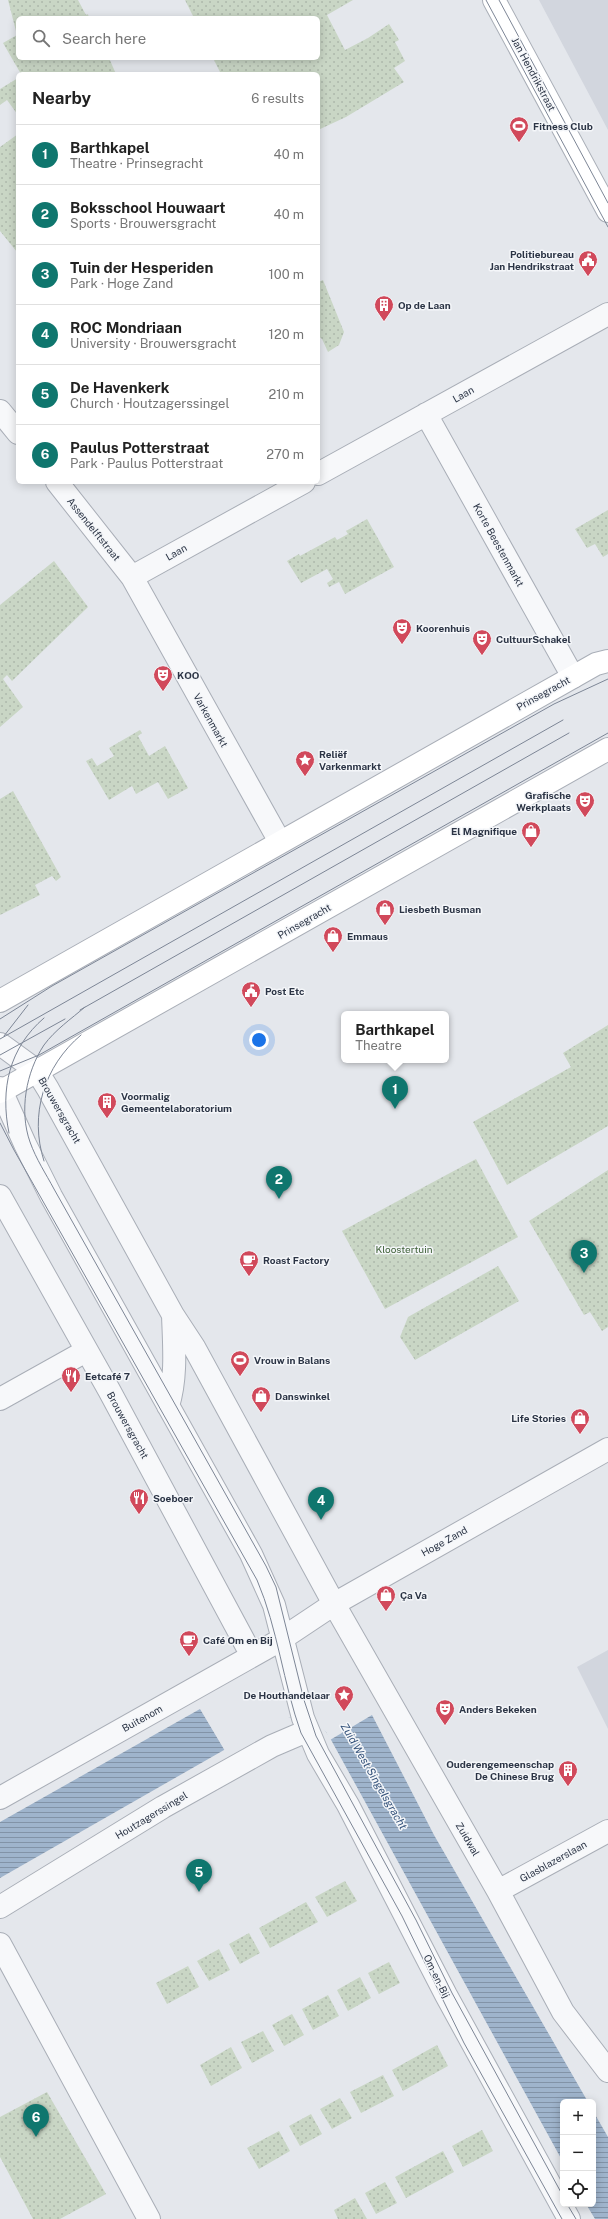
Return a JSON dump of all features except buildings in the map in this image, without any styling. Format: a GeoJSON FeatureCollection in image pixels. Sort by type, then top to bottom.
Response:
{"type":"FeatureCollection","features":[{"type":"Feature","properties":{"kind":"street","name":"Jan Hendrikstraat"},"geometry":{"type":"LineString","coordinates":[[494,0],[608,211]]}},
{"type":"Feature","properties":{"kind":"street","name":"Laan"},"geometry":{"type":"LineString","coordinates":[[320,473],[608,314]]}},
{"type":"Feature","properties":{"kind":"street"},"geometry":{"type":"LineString","coordinates":[[0,411],[16,431]]}},
{"type":"Feature","properties":{"kind":"street","name":"Korte Beestenmarkt"},"geometry":{"type":"LineString","coordinates":[[426,414],[573,677]]}},
{"type":"Feature","properties":{"kind":"street","name":"Assendelftstraat"},"geometry":{"type":"LineString","coordinates":[[59,484],[132,577]]}},
{"type":"Feature","properties":{"kind":"street","name":"Laan"},"geometry":{"type":"LineString","coordinates":[[132,577],[300,484]]}},
{"type":"Feature","properties":{"kind":"street","name":"Varkenmarkt"},"geometry":{"type":"LineString","coordinates":[[132,577],[280,842]]}},
{"type":"Feature","properties":{"kind":"street","name":"Prinsegracht"},"geometry":{"type":"LineString","coordinates":[[0,1001],[596,664],[608,661]]}},
{"type":"Feature","properties":{"kind":"street","name":"Prinsegracht"},"geometry":{"type":"LineString","coordinates":[[1,1090],[608,749]]}},
{"type":"Feature","properties":{"kind":"street","name":"Brouwersgracht"},"geometry":{"type":"LineString","coordinates":[[0,1044],[37,1071],[76,1137],[173,1315],[194,1347],[334,1604]]}},
{"type":"Feature","properties":{"kind":"street"},"geometry":{"type":"LineString","coordinates":[[1,1090],[25,1144],[51,1196],[252,1554],[274,1604],[284,1638],[290,1670],[305,1725]]}},
{"type":"Feature","properties":{"kind":"street","name":"Brouwersgracht"},"geometry":{"type":"LineString","coordinates":[[0,1196],[175,1512],[252,1656]]}},
{"type":"Feature","properties":{"kind":"street","name":"Brouwersgracht"},"geometry":{"type":"LineString","coordinates":[[168,1406],[171,1396],[174,1356],[173,1315]]}},
{"type":"Feature","properties":{"kind":"street"},"geometry":{"type":"LineString","coordinates":[[0,1399],[86,1351]]}},
{"type":"Feature","properties":{"kind":"street","name":"Hoge Zand"},"geometry":{"type":"LineString","coordinates":[[284,1638],[334,1604],[608,1449]]}},
{"type":"Feature","properties":{"kind":"street","name":"Zuidwal"},"geometry":{"type":"LineString","coordinates":[[334,1604],[498,1891],[563,2012],[608,2071]]}},
{"type":"Feature","properties":{"kind":"street","name":"Buitenom"},"geometry":{"type":"LineString","coordinates":[[0,1798],[284,1638]]}},
{"type":"Feature","properties":{"kind":"street","name":"Houtzagerssingel"},"geometry":{"type":"LineString","coordinates":[[0,1907],[163,1807],[266,1750],[305,1725]]}},
{"type":"Feature","properties":{"kind":"street","name":"Om-en-Bij"},"geometry":{"type":"LineString","coordinates":[[305,1725],[318,1754],[387,1879],[446,1995],[569,2219]]}},
{"type":"Feature","properties":{"kind":"street","name":"Glasblazerslaan"},"geometry":{"type":"LineString","coordinates":[[498,1891],[608,1831]]}},
{"type":"Feature","properties":{"kind":"street"},"geometry":{"type":"LineString","coordinates":[[0,1944],[149,2219]]}},
{"type":"Feature","properties":{"kind":"shaded area"},"geometry":{"type":"Polygon","coordinates":[[[539,0],[608,0],[608,130],[539,0]]]}},
{"type":"Feature","properties":{"kind":"shaded area"},"geometry":{"type":"Polygon","coordinates":[[[608,1650],[608,1729],[577,1667],[608,1650]]]}},
{"type":"Feature","properties":{"kind":"green space"},"geometry":{"type":"Polygon","coordinates":[[[8,0],[78,0],[86,15],[88,14],[88,16],[16,16],[16,31],[8,0]]]}},
{"type":"Feature","properties":{"kind":"green space"},"geometry":{"type":"Polygon","coordinates":[[[185,0],[353,0],[327,15],[345,50],[368,38],[389,24],[399,40],[395,42],[405,61],[394,68],[404,82],[346,117],[320,129],[320,72],[220,72],[214,60],[320,60],[320,16],[193,16],[185,0]]]}},
{"type":"Feature","properties":{"kind":"green space"},"geometry":{"type":"Polygon","coordinates":[[[16,36],[16,60],[110,60],[115,72],[20,72],[3,43],[16,36]]]}},
{"type":"Feature","properties":{"kind":"green space"},"geometry":{"type":"Polygon","coordinates":[[[16,79],[16,112],[7,100],[0,105],[0,89],[16,79]]]}},
{"type":"Feature","properties":{"kind":"green space"},"geometry":{"type":"Polygon","coordinates":[[[16,135],[16,251],[0,231],[0,147],[16,135]]]}},
{"type":"Feature","properties":{"kind":"green space"},"geometry":{"type":"Polygon","coordinates":[[[323,280],[344,332],[339,345],[328,352],[320,338],[320,281],[323,280]]]}},
{"type":"Feature","properties":{"kind":"green space"},"geometry":{"type":"Polygon","coordinates":[[[608,510],[608,554],[603,557],[595,544],[587,548],[575,529],[608,510]]]}},
{"type":"Feature","properties":{"kind":"green space"},"geometry":{"type":"Polygon","coordinates":[[[367,519],[394,567],[345,594],[339,582],[329,587],[327,583],[333,579],[327,569],[301,583],[287,561],[299,554],[300,556],[335,537],[337,540],[348,534],[346,531],[367,519]]]}},
{"type":"Feature","properties":{"kind":"green space"},"geometry":{"type":"Polygon","coordinates":[[[54,561],[88,607],[12,681],[7,675],[3,679],[23,707],[0,727],[0,605],[54,561]]]}},
{"type":"Feature","properties":{"kind":"green space"},"geometry":{"type":"Polygon","coordinates":[[[140,730],[142,733],[138,736],[149,756],[165,746],[188,788],[168,799],[158,782],[136,794],[132,786],[109,800],[86,761],[92,758],[97,766],[114,756],[109,748],[140,730]]]}},
{"type":"Feature","properties":{"kind":"green space"},"geometry":{"type":"Polygon","coordinates":[[[13,791],[61,877],[56,881],[52,876],[35,885],[40,895],[0,915],[0,799],[13,791]]]}},
{"type":"Feature","properties":{"kind":"green space"},"geometry":{"type":"Polygon","coordinates":[[[608,1025],[608,1126],[507,1185],[473,1122],[571,1067],[563,1053],[608,1025]]]}},
{"type":"Feature","properties":{"kind":"green space","name":"Kloostertuin"},"geometry":{"type":"Polygon","coordinates":[[[476,1159],[518,1237],[385,1309],[342,1231],[476,1159]]]}},
{"type":"Feature","properties":{"kind":"green space"},"geometry":{"type":"Polygon","coordinates":[[[608,1170],[608,1327],[602,1331],[590,1312],[584,1315],[529,1221],[608,1170]]]}},
{"type":"Feature","properties":{"kind":"green space"},"geometry":{"type":"Polygon","coordinates":[[[498,1266],[519,1301],[415,1360],[400,1337],[408,1317],[498,1266]]]}},
{"type":"Feature","properties":{"kind":"green space"},"geometry":{"type":"Polygon","coordinates":[[[345,1881],[357,1901],[327,1917],[315,1897],[345,1881]]]}},
{"type":"Feature","properties":{"kind":"green space"},"geometry":{"type":"Polygon","coordinates":[[[306,1902],[318,1922],[270,1948],[259,1928],[306,1902]]]}},
{"type":"Feature","properties":{"kind":"green space"},"geometry":{"type":"Polygon","coordinates":[[[249,1933],[260,1953],[240,1964],[229,1944],[249,1933]]]}},
{"type":"Feature","properties":{"kind":"green space"},"geometry":{"type":"Polygon","coordinates":[[[219,1949],[230,1970],[209,1981],[197,1961],[219,1949]]]}},
{"type":"Feature","properties":{"kind":"green space"},"geometry":{"type":"Polygon","coordinates":[[[389,1962],[400,1983],[379,1994],[368,1973],[389,1962]]]}},
{"type":"Feature","properties":{"kind":"green space"},"geometry":{"type":"Polygon","coordinates":[[[188,1966],[199,1987],[167,2004],[156,1983],[188,1966]]]}},
{"type":"Feature","properties":{"kind":"green space"},"geometry":{"type":"Polygon","coordinates":[[[360,1977],[371,1998],[348,2011],[337,1990],[360,1977]]]}},
{"type":"Feature","properties":{"kind":"green space"},"geometry":{"type":"Polygon","coordinates":[[[328,1995],[339,2016],[313,2030],[302,2009],[328,1995]]]}},
{"type":"Feature","properties":{"kind":"green space"},"geometry":{"type":"Polygon","coordinates":[[[292,2014],[304,2035],[284,2046],[272,2025],[292,2014]]]}},
{"type":"Feature","properties":{"kind":"green space"},"geometry":{"type":"Polygon","coordinates":[[[263,2031],[274,2051],[252,2063],[241,2042],[263,2031]]]}},
{"type":"Feature","properties":{"kind":"green space"},"geometry":{"type":"Polygon","coordinates":[[[437,2045],[448,2066],[403,2091],[392,2070],[437,2045]]]}},
{"type":"Feature","properties":{"kind":"green space"},"geometry":{"type":"Polygon","coordinates":[[[231,2047],[242,2068],[211,2086],[200,2065],[231,2047]]]}},
{"type":"Feature","properties":{"kind":"green space"},"geometry":{"type":"Polygon","coordinates":[[[383,2075],[394,2096],[361,2113],[350,2092],[383,2075]]]}},
{"type":"Feature","properties":{"kind":"green space"},"geometry":{"type":"Polygon","coordinates":[[[47,2092],[106,2194],[60,2219],[33,2219],[0,2157],[0,2117],[47,2092]]]}},
{"type":"Feature","properties":{"kind":"green space"},"geometry":{"type":"Polygon","coordinates":[[[340,2098],[352,2118],[332,2129],[320,2109],[340,2098]]]}},
{"type":"Feature","properties":{"kind":"green space"},"geometry":{"type":"Polygon","coordinates":[[[311,2114],[322,2134],[300,2146],[289,2126],[311,2114]]]}},
{"type":"Feature","properties":{"kind":"green space"},"geometry":{"type":"Polygon","coordinates":[[[482,2130],[493,2151],[463,2167],[452,2146],[482,2130]]]}},
{"type":"Feature","properties":{"kind":"green space"},"geometry":{"type":"Polygon","coordinates":[[[279,2131],[290,2151],[259,2169],[247,2148],[279,2131]]]}},
{"type":"Feature","properties":{"kind":"green space"},"geometry":{"type":"Polygon","coordinates":[[[443,2151],[454,2172],[406,2198],[395,2177],[443,2151]]]}},
{"type":"Feature","properties":{"kind":"green space"},"geometry":{"type":"Polygon","coordinates":[[[385,2182],[397,2203],[376,2214],[365,2193],[385,2182]]]}},
{"type":"Feature","properties":{"kind":"green space"},"geometry":{"type":"Polygon","coordinates":[[[355,2198],[367,2219],[338,2219],[334,2210],[355,2198]]]}},
{"type":"Feature","properties":{"kind":"water","name":"Zuid West Singelsgracht"},"geometry":{"type":"Polygon","coordinates":[[[200,1709],[372,1715],[434,1835],[586,2099],[560,2099],[560,2157],[330,1738],[326,1731],[315,1722],[295,1717],[280,1718],[0,1878],[0,1822],[200,1709]]]}},
{"type":"Feature","properties":{"kind":"water"},"geometry":{"type":"Polygon","coordinates":[[[596,2116],[608,2137],[608,2219],[595,2219],[588,2207],[596,2207],[596,2116]]]}},
{"type":"Feature","properties":{"kind":"pier"},"geometry":{"type":"Polygon","coordinates":[[[290,1670],[314,1673],[340,1683],[349,1688],[372,1715],[330,1740],[326,1732],[314,1723],[295,1717],[281,1719],[225,1751],[200,1709],[260,1677],[290,1670]]]}},
{"type":"Feature","properties":{"kind":"tram line"},"geometry":{"type":"LineString","coordinates":[[486,0],[608,227]]}},
{"type":"Feature","properties":{"kind":"tram line"},"geometry":{"type":"LineString","coordinates":[[499,0],[608,203]]}},
{"type":"Feature","properties":{"kind":"tram line"},"geometry":{"type":"LineString","coordinates":[[0,1019],[52,986],[554,704],[608,679]]}},
{"type":"Feature","properties":{"kind":"tram line"},"geometry":{"type":"LineString","coordinates":[[0,1039],[563,720]]}},
{"type":"Feature","properties":{"kind":"tram line"},"geometry":{"type":"LineString","coordinates":[[80,1010],[569,733]]}},
{"type":"Feature","properties":{"kind":"tram line"},"geometry":{"type":"LineString","coordinates":[[0,1071],[39,1055],[608,733]]}},
{"type":"Feature","properties":{"kind":"tram line"},"geometry":{"type":"LineString","coordinates":[[4,1036],[28,1005]]}},
{"type":"Feature","properties":{"kind":"tram line"},"geometry":{"type":"LineString","coordinates":[[85,1007],[53,1034],[44,1045],[33,1067],[26,1092],[25,1105],[25,1118],[32,1148],[44,1172],[266,1566],[276,1587],[304,1700],[316,1736],[416,1920],[452,1993],[560,2191]]}},
{"type":"Feature","properties":{"kind":"tram line"},"geometry":{"type":"LineString","coordinates":[[9,1133],[6,1117],[6,1101],[10,1070],[22,1042],[44,1018]]}},
{"type":"Feature","properties":{"kind":"tram line"},"geometry":{"type":"LineString","coordinates":[[0,1055],[65,1019]]}},
{"type":"Feature","properties":{"kind":"tram line"},"geometry":{"type":"LineString","coordinates":[[44,1161],[38,1126],[39,1109],[43,1092],[49,1076],[58,1061],[68,1047],[81,1035]]}},
{"type":"Feature","properties":{"kind":"tram line"},"geometry":{"type":"LineString","coordinates":[[0,1123],[257,1580],[270,1618],[289,1695],[301,1733],[402,1916],[464,2043],[562,2219]]}},
{"type":"Feature","properties":{"kind":"tram line"},"geometry":{"type":"LineString","coordinates":[[569,2207],[576,2219]]}},
{"type":"Feature","properties":{"kind":"place","name":"Fitness Club"},"geometry":{"type":"Point","coordinates":[519,143]}},
{"type":"Feature","properties":{"kind":"place","name":"Politiebureau Jan Hendrikstraat"},"geometry":{"type":"Point","coordinates":[588,277]}},
{"type":"Feature","properties":{"kind":"place","name":"Op de Laan"},"geometry":{"type":"Point","coordinates":[384,322]}},
{"type":"Feature","properties":{"kind":"place","name":"Koorenhuis"},"geometry":{"type":"Point","coordinates":[402,645]}},
{"type":"Feature","properties":{"kind":"place","name":"CultuurSchakel"},"geometry":{"type":"Point","coordinates":[482,656]}},
{"type":"Feature","properties":{"kind":"place","name":"KOO"},"geometry":{"type":"Point","coordinates":[163,692]}},
{"type":"Feature","properties":{"kind":"place","name":"Reliëf Varkenmarkt"},"geometry":{"type":"Point","coordinates":[305,777]}},
{"type":"Feature","properties":{"kind":"place","name":"Grafische Werkplaats"},"geometry":{"type":"Point","coordinates":[585,818]}},
{"type":"Feature","properties":{"kind":"place","name":"El Magnifique"},"geometry":{"type":"Point","coordinates":[531,848]}},
{"type":"Feature","properties":{"kind":"place","name":"Liesbeth Busman"},"geometry":{"type":"Point","coordinates":[385,926]}},
{"type":"Feature","properties":{"kind":"place","name":"Emmaus"},"geometry":{"type":"Point","coordinates":[333,953]}},
{"type":"Feature","properties":{"kind":"place","name":"Post Etc"},"geometry":{"type":"Point","coordinates":[251,1008]}},
{"type":"Feature","properties":{"kind":"place","name":"Barthkapel"},"geometry":{"type":"Point","coordinates":[395,1109]}},
{"type":"Feature","properties":{"kind":"place","name":"Voormalig Gemeentelaboratorium"},"geometry":{"type":"Point","coordinates":[107,1119]}},
{"type":"Feature","properties":{"kind":"place","name":"Boksschool Houwaart"},"geometry":{"type":"Point","coordinates":[279,1199]}},
{"type":"Feature","properties":{"kind":"place","name":"Tuin der Hesperiden"},"geometry":{"type":"Point","coordinates":[584,1273]}},
{"type":"Feature","properties":{"kind":"place","name":"Roast Factory"},"geometry":{"type":"Point","coordinates":[249,1277]}},
{"type":"Feature","properties":{"kind":"place","name":"Vrouw in Balans"},"geometry":{"type":"Point","coordinates":[240,1377]}},
{"type":"Feature","properties":{"kind":"place","name":"Eetcafé 7"},"geometry":{"type":"Point","coordinates":[71,1393]}},
{"type":"Feature","properties":{"kind":"place","name":"Danswinkel"},"geometry":{"type":"Point","coordinates":[261,1413]}},
{"type":"Feature","properties":{"kind":"place","name":"Life Stories"},"geometry":{"type":"Point","coordinates":[580,1435]}},
{"type":"Feature","properties":{"kind":"place","name":"Soeboer"},"geometry":{"type":"Point","coordinates":[139,1515]}},
{"type":"Feature","properties":{"kind":"place","name":"ROC Mondriaan"},"geometry":{"type":"Point","coordinates":[321,1520]}},
{"type":"Feature","properties":{"kind":"place","name":"Ça Va"},"geometry":{"type":"Point","coordinates":[386,1612]}},
{"type":"Feature","properties":{"kind":"place","name":"Café Om en Bij"},"geometry":{"type":"Point","coordinates":[189,1657]}},
{"type":"Feature","properties":{"kind":"place","name":"De Houthandelaar"},"geometry":{"type":"Point","coordinates":[344,1712]}},
{"type":"Feature","properties":{"kind":"place","name":"Anders Bekeken"},"geometry":{"type":"Point","coordinates":[445,1726]}},
{"type":"Feature","properties":{"kind":"place","name":"Ouderengemeenschap De Chinese Brug"},"geometry":{"type":"Point","coordinates":[568,1787]}},
{"type":"Feature","properties":{"kind":"place","name":"De Havenkerk"},"geometry":{"type":"Point","coordinates":[199,1892]}},
{"type":"Feature","properties":{"kind":"place","name":"Paulus Potterstraat"},"geometry":{"type":"Point","coordinates":[36,2137]}}]}
